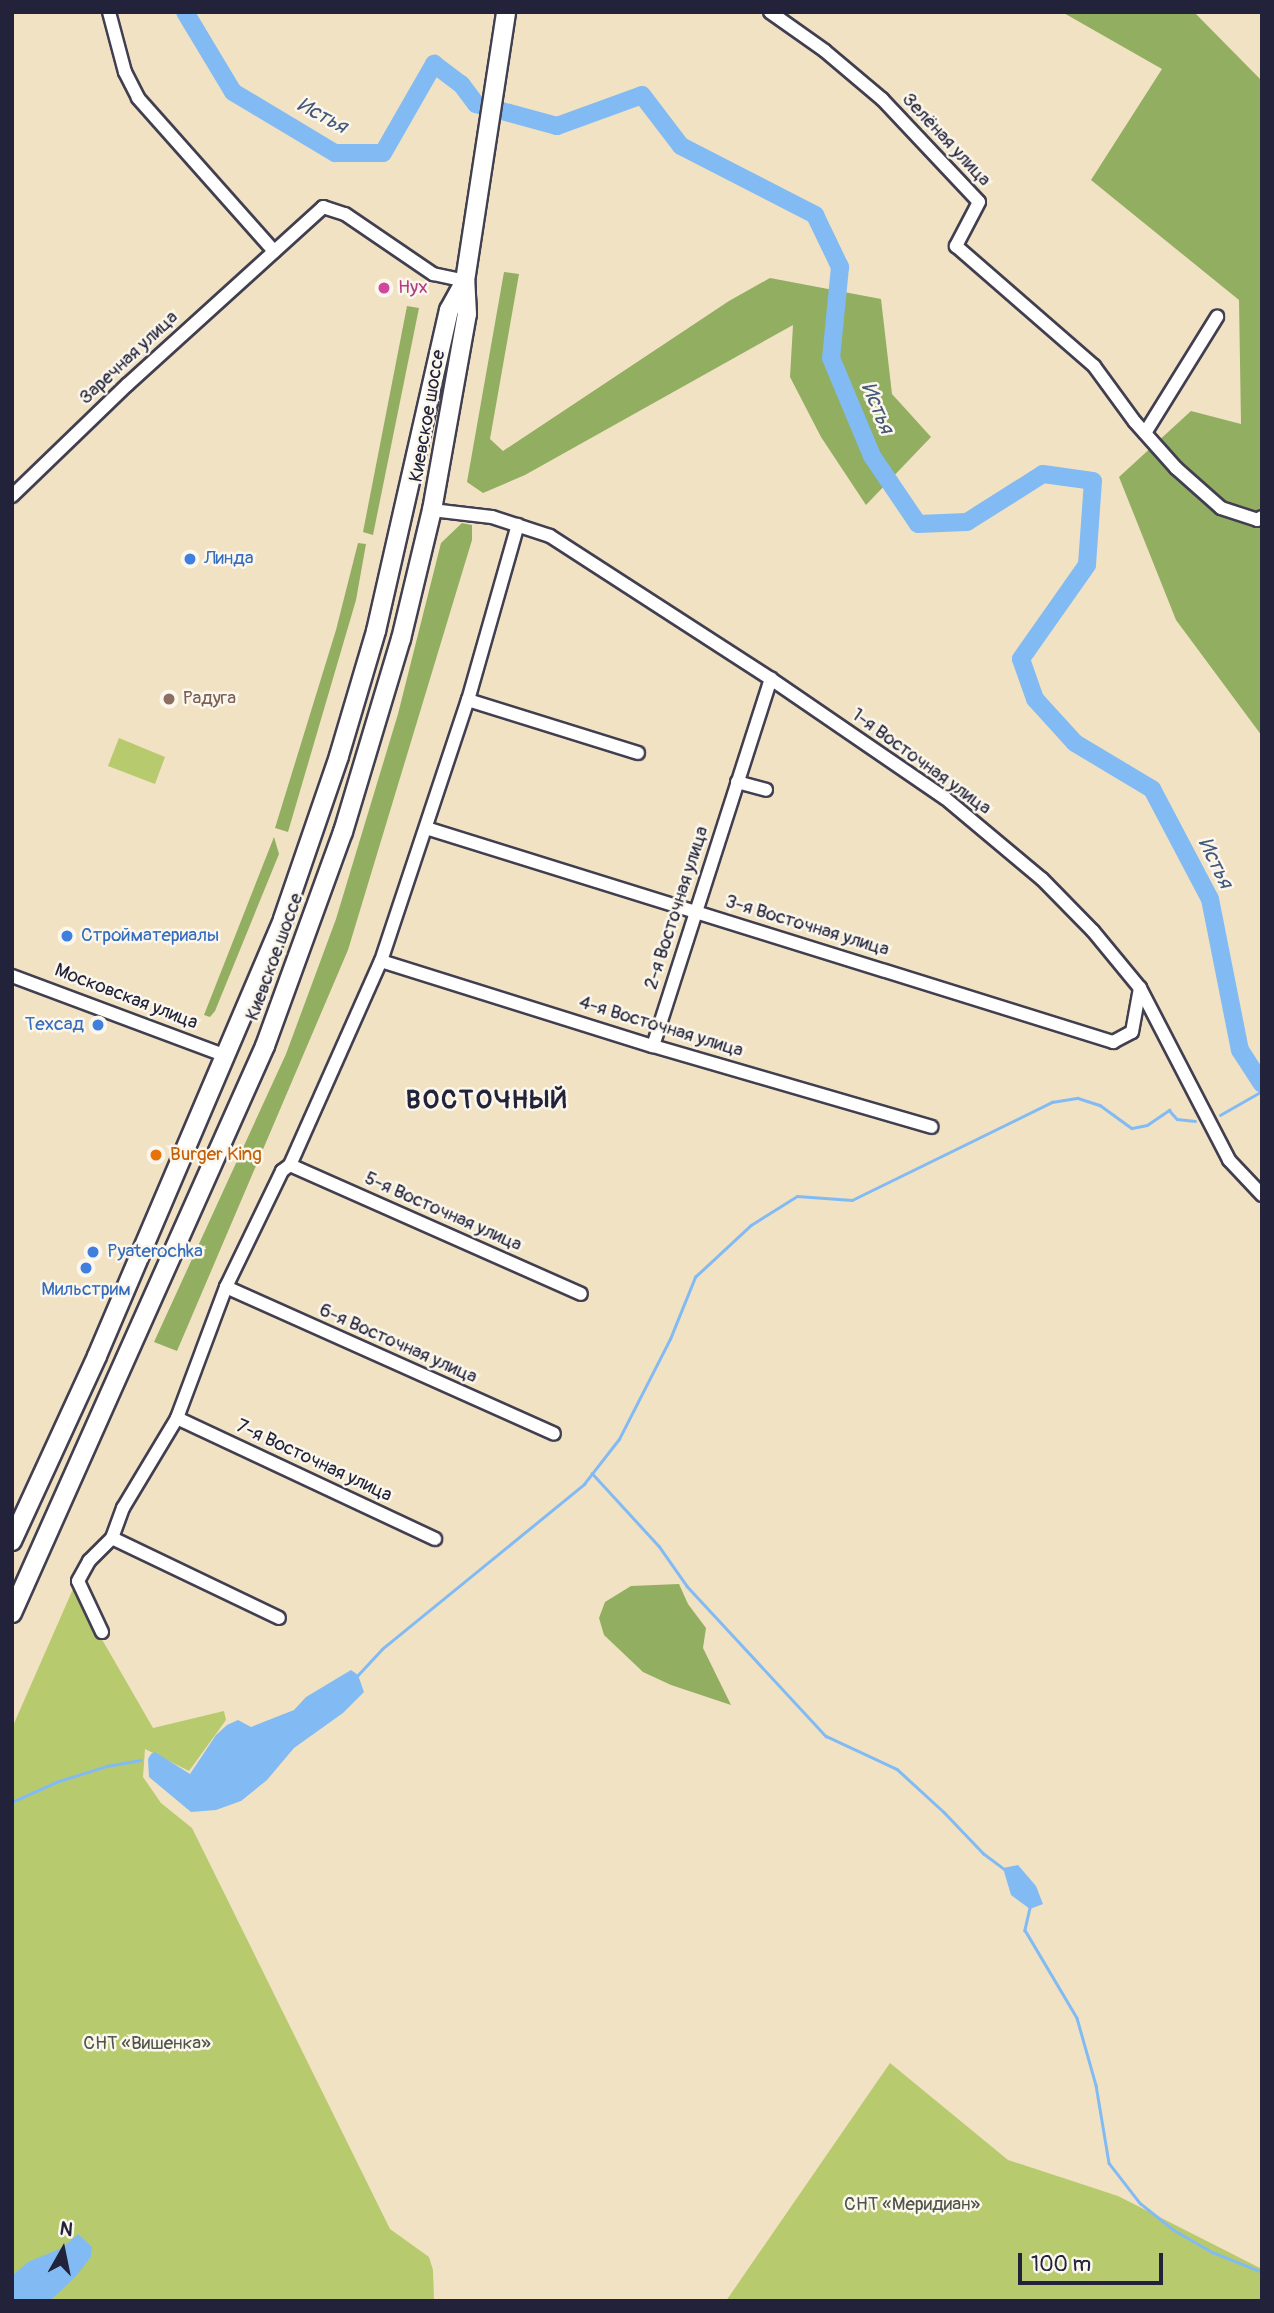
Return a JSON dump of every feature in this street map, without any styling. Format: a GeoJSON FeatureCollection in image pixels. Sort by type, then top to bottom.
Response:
{"type":"FeatureCollection","features":[{"type":"Feature","properties":{"kind":"highway","name":"Киевское шоссе"},"geometry":{"type":"LineString","coordinates":[[12,1613],[265,1045],[336,853],[401,639],[432,510],[467,314],[465,281],[506,12]]}},
{"type":"Feature","properties":{"kind":"highway","name":"Киевское шоссе"},"geometry":{"type":"LineString","coordinates":[[12,1541],[226,1056],[283,919],[309,847],[376,631],[449,310],[465,281]]}},
{"type":"Feature","properties":{"kind":"highway"},"geometry":{"type":"LineString","coordinates":[[309,847],[324,836],[332,838],[336,853]]}},
{"type":"Feature","properties":{"kind":"street"},"geometry":{"type":"LineString","coordinates":[[109,12],[125,72],[138,98],[274,251]]}},
{"type":"Feature","properties":{"kind":"street","name":"Зелёная улица"},"geometry":{"type":"LineString","coordinates":[[770,12],[825,51],[882,99],[979,202],[956,246],[1094,366],[1144,433]]}},
{"type":"Feature","properties":{"kind":"street","name":"Заречная улица"},"geometry":{"type":"LineString","coordinates":[[12,496],[315,211],[323,207],[332,208],[433,274],[465,281]]}},
{"type":"Feature","properties":{"kind":"street"},"geometry":{"type":"LineString","coordinates":[[1217,317],[1144,433],[1176,468],[1221,508],[1257,520],[1262,517]]}},
{"type":"Feature","properties":{"kind":"street","name":"1-я Восточная улица"},"geometry":{"type":"LineString","coordinates":[[432,510],[492,517],[550,536],[771,679],[945,798],[1042,879],[1093,931],[1140,988],[1229,1160],[1262,1195]]}},
{"type":"Feature","properties":{"kind":"street"},"geometry":{"type":"LineString","coordinates":[[102,1632],[78,1581],[89,1561],[112,1538],[123,1508],[177,1419],[226,1287],[282,1171],[290,1165],[381,961],[468,700],[518,525]]}},
{"type":"Feature","properties":{"kind":"street","name":"2-я Восточная улица"},"geometry":{"type":"LineString","coordinates":[[653,1046],[771,679]]}},
{"type":"Feature","properties":{"kind":"street"},"geometry":{"type":"LineString","coordinates":[[468,700],[638,753]]}},
{"type":"Feature","properties":{"kind":"street"},"geometry":{"type":"LineString","coordinates":[[737,782],[766,790]]}},
{"type":"Feature","properties":{"kind":"street","name":"3-я Восточная улица"},"geometry":{"type":"LineString","coordinates":[[426,828],[1112,1042],[1132,1032],[1140,988]]}},
{"type":"Feature","properties":{"kind":"street","name":"4-я Восточная улица"},"geometry":{"type":"LineString","coordinates":[[381,961],[653,1046],[931,1127]]}},
{"type":"Feature","properties":{"kind":"street","name":"Московская улица"},"geometry":{"type":"LineString","coordinates":[[12,976],[226,1056]]}},
{"type":"Feature","properties":{"kind":"street","name":"5-я Восточная улица"},"geometry":{"type":"LineString","coordinates":[[290,1165],[581,1294]]}},
{"type":"Feature","properties":{"kind":"street","name":"6-я Восточная улица"},"geometry":{"type":"LineString","coordinates":[[226,1287],[554,1434]]}},
{"type":"Feature","properties":{"kind":"street","name":"7-я Восточная улица"},"geometry":{"type":"LineString","coordinates":[[177,1419],[435,1538]]}},
{"type":"Feature","properties":{"kind":"street"},"geometry":{"type":"LineString","coordinates":[[112,1538],[279,1618]]}},
{"type":"Feature","properties":{"kind":"green space"},"geometry":{"type":"Polygon","coordinates":[[[1062,12],[1194,12],[1262,81],[1262,736],[1176,620],[1119,477],[1191,411],[1241,424],[1239,300],[1091,180],[1162,69],[1062,12]]]}},
{"type":"Feature","properties":{"kind":"green space"},"geometry":{"type":"Polygon","coordinates":[[[504,272],[519,274],[490,439],[503,451],[729,301],[770,278],[881,299],[892,394],[931,437],[866,505],[821,437],[790,377],[793,325],[525,475],[483,493],[467,482],[504,272]]]}},
{"type":"Feature","properties":{"kind":"green space"},"geometry":{"type":"Polygon","coordinates":[[[407,306],[419,308],[373,535],[363,532],[407,306]]]}},
{"type":"Feature","properties":{"kind":"green space"},"geometry":{"type":"Polygon","coordinates":[[[462,523],[472,525],[472,540],[348,950],[177,1351],[154,1342],[286,1054],[336,919],[398,714],[441,543],[462,523]]]}},
{"type":"Feature","properties":{"kind":"green space"},"geometry":{"type":"Polygon","coordinates":[[[358,543],[366,544],[356,600],[288,832],[275,828],[336,630],[358,543]]]}},
{"type":"Feature","properties":{"kind":"green space"},"geometry":{"type":"Polygon","coordinates":[[[119,738],[165,757],[155,784],[108,766],[119,738]]]}},
{"type":"Feature","properties":{"kind":"green space"},"geometry":{"type":"Polygon","coordinates":[[[274,837],[279,854],[215,1011],[210,1017],[204,1015],[274,837]]]}},
{"type":"Feature","properties":{"kind":"green space"},"geometry":{"type":"Polygon","coordinates":[[[679,1584],[688,1604],[706,1628],[703,1648],[731,1705],[671,1685],[643,1672],[604,1635],[599,1618],[605,1602],[631,1586],[679,1584]]]}},
{"type":"Feature","properties":{"kind":"green space","name":"СНТ «Вишенка»"},"geometry":{"type":"Polygon","coordinates":[[[73,1589],[153,1728],[224,1711],[226,1720],[189,1771],[145,1749],[143,1777],[161,1803],[192,1828],[390,2229],[429,2257],[433,2270],[434,2301],[12,2301],[12,1728],[73,1589]]]}},
{"type":"Feature","properties":{"kind":"green space","name":"СНТ «Меридиан»"},"geometry":{"type":"Polygon","coordinates":[[[890,2063],[1008,2160],[1118,2196],[1262,2269],[1262,2301],[726,2301],[890,2063]]]}},
{"type":"Feature","properties":{"kind":"water"},"geometry":{"type":"Polygon","coordinates":[[[351,1670],[358,1675],[364,1692],[343,1713],[294,1748],[267,1780],[241,1801],[216,1810],[191,1812],[149,1777],[148,1759],[151,1754],[155,1752],[190,1774],[216,1735],[227,1725],[238,1720],[251,1727],[294,1710],[306,1697],[351,1670]]]}},
{"type":"Feature","properties":{"kind":"water"},"geometry":{"type":"Polygon","coordinates":[[[1018,1865],[1036,1886],[1043,1904],[1030,1909],[1011,1895],[1003,1868],[1018,1865]]]}},
{"type":"Feature","properties":{"kind":"water"},"geometry":{"type":"Polygon","coordinates":[[[78,2234],[92,2247],[91,2257],[76,2276],[50,2301],[12,2301],[12,2276],[28,2262],[62,2248],[78,2234]]]}},
{"type":"Feature","properties":{"kind":"waterway","name":"Истья"},"geometry":{"type":"LineString","coordinates":[[185,12],[233,92],[335,153],[383,153],[434,64],[461,84],[476,104],[557,126],[642,95],[681,146],[815,215],[840,267],[831,358],[872,456],[918,524],[967,522],[1043,474],[1093,481],[1087,565],[1021,659],[1035,699],[1075,743],[1152,789],[1210,899],[1240,1050],[1262,1084]]}},
{"type":"Feature","properties":{"kind":"waterway"},"geometry":{"type":"LineString","coordinates":[[1220,1115],[1262,1091]]}},
{"type":"Feature","properties":{"kind":"waterway"},"geometry":{"type":"LineString","coordinates":[[356,1677],[382,1649],[584,1484],[619,1439],[670,1339],[695,1277],[751,1225],[797,1196],[852,1200],[1052,1102],[1078,1098],[1100,1105],[1132,1128],[1147,1125],[1169,1110],[1177,1119],[1195,1121]]}},
{"type":"Feature","properties":{"kind":"waterway"},"geometry":{"type":"LineString","coordinates":[[592,1473],[659,1546],[687,1586],[826,1736],[897,1769],[983,1853],[1004,1869]]}},
{"type":"Feature","properties":{"kind":"waterway"},"geometry":{"type":"LineString","coordinates":[[12,1802],[59,1781],[107,1766],[140,1760]]}},
{"type":"Feature","properties":{"kind":"waterway"},"geometry":{"type":"LineString","coordinates":[[1030,1908],[1025,1930],[1077,2018],[1096,2085],[1109,2163],[1140,2203],[1174,2230],[1212,2252],[1262,2272]]}},
{"type":"Feature","properties":{"kind":"place","name":"Нух"},"geometry":{"type":"Point","coordinates":[384,288]}},
{"type":"Feature","properties":{"kind":"place","name":"Линда"},"geometry":{"type":"Point","coordinates":[190,559]}},
{"type":"Feature","properties":{"kind":"place","name":"Радуга"},"geometry":{"type":"Point","coordinates":[169,699]}},
{"type":"Feature","properties":{"kind":"place","name":"Стройматериалы"},"geometry":{"type":"Point","coordinates":[67,936]}},
{"type":"Feature","properties":{"kind":"place","name":"Техсад"},"geometry":{"type":"Point","coordinates":[98,1025]}},
{"type":"Feature","properties":{"kind":"place","name":"Burger King"},"geometry":{"type":"Point","coordinates":[156,1155]}},
{"type":"Feature","properties":{"kind":"place","name":"Pyaterochka"},"geometry":{"type":"Point","coordinates":[93,1252]}},
{"type":"Feature","properties":{"kind":"place","name":"Мильстрим"},"geometry":{"type":"Point","coordinates":[86,1268]}},
{"type":"Feature","properties":{"kind":"district","name":"ВОСТОЧНЫЙ"},"geometry":{"type":"Point","coordinates":[487,1101]}}]}
